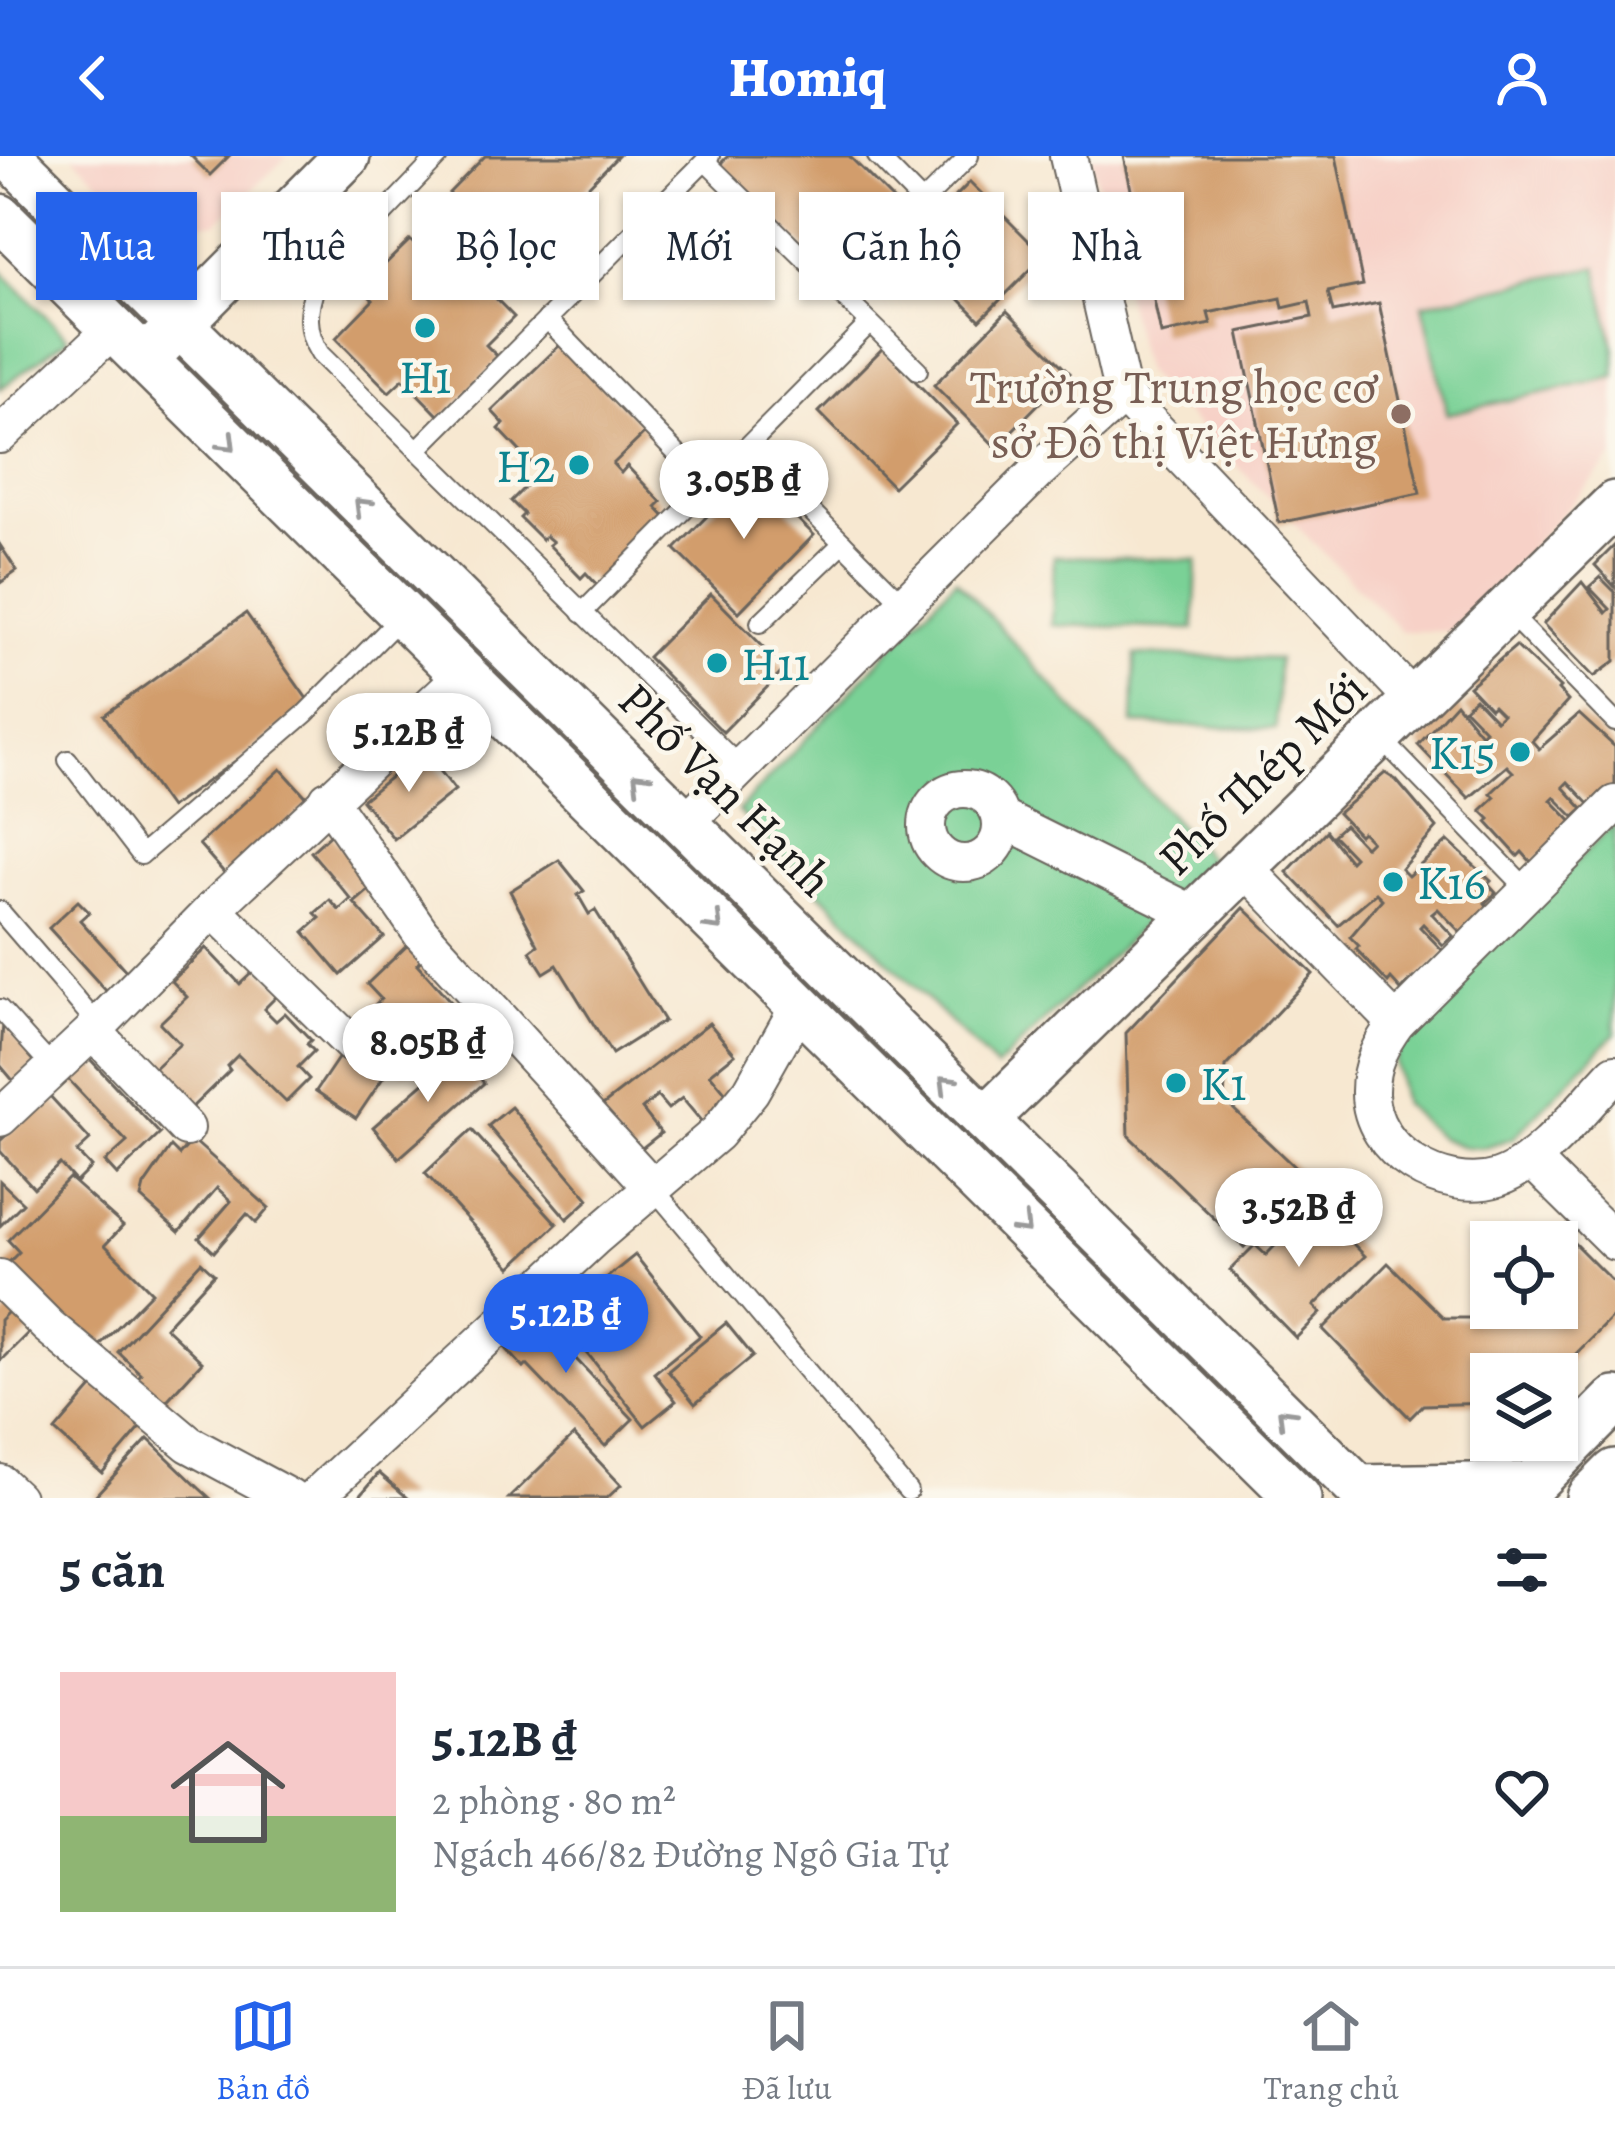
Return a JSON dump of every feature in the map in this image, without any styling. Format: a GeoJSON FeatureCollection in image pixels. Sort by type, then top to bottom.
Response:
{"type":"FeatureCollection","features":[{"type":"Feature","properties":{"kind":"street","name":"Phố Vạn Hạnh"},"geometry":{"type":"LineString","coordinates":[[9,156],[1363,1493]]}},
{"type":"Feature","properties":{"kind":"street"},"geometry":{"type":"LineString","coordinates":[[0,435],[129,345],[181,322],[347,156]]}},
{"type":"Feature","properties":{"kind":"street"},"geometry":{"type":"LineString","coordinates":[[1068,156],[1123,395],[1414,700]]}},
{"type":"Feature","properties":{"kind":"street"},"geometry":{"type":"LineString","coordinates":[[0,217],[1298,1498]]}},
{"type":"Feature","properties":{"kind":"street"},"geometry":{"type":"LineString","coordinates":[[684,824],[1039,470],[1123,395]]}},
{"type":"Feature","properties":{"kind":"street","name":"Phố Thép Mới"},"geometry":{"type":"LineString","coordinates":[[985,1120],[1615,503]]}},
{"type":"Feature","properties":{"kind":"street"},"geometry":{"type":"LineString","coordinates":[[4,1106],[54,1069],[213,909],[463,675]]}},
{"type":"Feature","properties":{"kind":"street"},"geometry":{"type":"LineString","coordinates":[[328,799],[421,933],[654,1189]]}},
{"type":"Feature","properties":{"kind":"street"},"geometry":{"type":"LineString","coordinates":[[1615,804],[1396,1023],[1376,1051],[1370,1094],[1384,1136],[1408,1160],[1435,1176],[1470,1184],[1503,1177],[1532,1159],[1615,1073]]}},
{"type":"Feature","properties":{"kind":"street"},"geometry":{"type":"LineString","coordinates":[[1001,818],[1194,914]]}},
{"type":"Feature","properties":{"kind":"street"},"geometry":{"type":"LineString","coordinates":[[1244,866],[1396,1023]]}},
{"type":"Feature","properties":{"kind":"street"},"geometry":{"type":"LineString","coordinates":[[213,909],[351,1045]]}},
{"type":"Feature","properties":{"kind":"street"},"geometry":{"type":"LineString","coordinates":[[314,1498],[594,1238],[717,1133],[751,1090],[799,1006]]}},
{"type":"Feature","properties":{"kind":"street"},"geometry":{"type":"LineString","coordinates":[[96,1029],[186,1128]]}},
{"type":"Feature","properties":{"kind":"street"},"geometry":{"type":"LineString","coordinates":[[1532,1159],[1615,1242]]}},
{"type":"Feature","properties":{"kind":"street"},"geometry":{"type":"LineString","coordinates":[[0,1279],[48,1326],[189,1444],[290,1498]]}},
{"type":"Feature","properties":{"kind":"street"},"geometry":{"type":"LineString","coordinates":[[1363,1493],[1524,1491],[1615,1400]]}},
{"type":"Feature","properties":{"kind":"street"},"geometry":{"type":"LineString","coordinates":[[1589,1498],[1615,1472]]}},
{"type":"Feature","properties":{"kind":"street"},"geometry":{"type":"LineString","coordinates":[[0,1483],[16,1498]]}},
{"type":"Feature","properties":{"kind":"lane"},"geometry":{"type":"LineString","coordinates":[[439,156],[316,284],[308,308],[310,338],[320,354],[740,767]]}},
{"type":"Feature","properties":{"kind":"lane"},"geometry":{"type":"LineString","coordinates":[[877,156],[912,192]]}},
{"type":"Feature","properties":{"kind":"lane"},"geometry":{"type":"LineString","coordinates":[[932,192],[969,156]]}},
{"type":"Feature","properties":{"kind":"lane"},"geometry":{"type":"LineString","coordinates":[[417,450],[707,159],[799,252]]}},
{"type":"Feature","properties":{"kind":"lane"},"geometry":{"type":"LineString","coordinates":[[846,300],[918,370]]}},
{"type":"Feature","properties":{"kind":"lane"},"geometry":{"type":"LineString","coordinates":[[548,320],[708,486]]}},
{"type":"Feature","properties":{"kind":"lane"},"geometry":{"type":"LineString","coordinates":[[582,613],[870,323]]}},
{"type":"Feature","properties":{"kind":"lane"},"geometry":{"type":"LineString","coordinates":[[747,447],[903,603]]}},
{"type":"Feature","properties":{"kind":"lane"},"geometry":{"type":"LineString","coordinates":[[760,623],[843,543]]}},
{"type":"Feature","properties":{"kind":"lane"},"geometry":{"type":"LineString","coordinates":[[1505,610],[1615,722]]}},
{"type":"Feature","properties":{"kind":"lane"},"geometry":{"type":"LineString","coordinates":[[68,760],[140,855],[305,714],[404,615]]}},
{"type":"Feature","properties":{"kind":"lane"},"geometry":{"type":"LineString","coordinates":[[1378,735],[1528,890]]}},
{"type":"Feature","properties":{"kind":"lane"},"geometry":{"type":"LineString","coordinates":[[0,911],[96,1029]]}},
{"type":"Feature","properties":{"kind":"lane"},"geometry":{"type":"LineString","coordinates":[[0,1009],[54,1069]]}},
{"type":"Feature","properties":{"kind":"lane"},"geometry":{"type":"LineString","coordinates":[[654,1189],[908,1491]]}},
{"type":"Feature","properties":{"kind":"shaded area"},"geometry":{"type":"Polygon","coordinates":[[[73,156],[288,156],[249,192],[221,192],[221,218],[216,223],[197,223],[197,192],[110,192],[73,156]]]}},
{"type":"Feature","properties":{"kind":"shaded area","name":"Trường Trung học cơ sở Đô thị Việt Hưng"},"geometry":{"type":"Polygon","coordinates":[[[1091,156],[1615,156],[1615,456],[1453,631],[1401,631],[1144,372],[1126,300],[1184,300],[1184,192],[1100,192],[1091,156]]]}},
{"type":"Feature","properties":{"kind":"green space"},"geometry":{"type":"Polygon","coordinates":[[[1597,267],[1615,352],[1615,377],[1447,414],[1423,304],[1597,267]]]}},
{"type":"Feature","properties":{"kind":"green space"},"geometry":{"type":"Polygon","coordinates":[[[0,270],[68,338],[0,389],[0,270]]]}},
{"type":"Feature","properties":{"kind":"green space"},"geometry":{"type":"Polygon","coordinates":[[[1054,556],[1197,560],[1194,629],[1052,625],[1054,556]]]}},
{"type":"Feature","properties":{"kind":"green space"},"geometry":{"type":"Polygon","coordinates":[[[956,579],[1210,860],[996,1068],[738,811],[956,579]]]}},
{"type":"Feature","properties":{"kind":"green space"},"geometry":{"type":"Polygon","coordinates":[[[1135,655],[1278,659],[1276,729],[1133,724],[1135,655]]]}},
{"type":"Feature","properties":{"kind":"green space"},"geometry":{"type":"Polygon","coordinates":[[[1615,823],[1615,1034],[1513,1138],[1482,1148],[1440,1138],[1403,1104],[1394,1062],[1405,1030],[1615,823]]]}},
{"type":"Feature","properties":{"kind":"building"},"geometry":{"type":"Polygon","coordinates":[[[191,156],[229,156],[210,175],[191,156]]]}},
{"type":"Feature","properties":{"kind":"building"},"geometry":{"type":"Polygon","coordinates":[[[485,156],[618,156],[582,192],[450,192],[485,156]]]}},
{"type":"Feature","properties":{"kind":"building"},"geometry":{"type":"Polygon","coordinates":[[[728,156],[849,156],[885,192],[799,192],[799,242],[775,219],[775,192],[748,192],[720,164],[728,156]]]}},
{"type":"Feature","properties":{"kind":"building"},"geometry":{"type":"Polygon","coordinates":[[[1124,156],[1336,156],[1363,285],[1328,292],[1333,312],[1379,303],[1420,493],[1279,523],[1239,332],[1312,317],[1309,302],[1283,308],[1281,298],[1208,313],[1211,324],[1161,334],[1154,300],[1184,300],[1184,192],[1131,192],[1124,156]]]}},
{"type":"Feature","properties":{"kind":"building"},"geometry":{"type":"Polygon","coordinates":[[[970,182],[980,192],[960,192],[970,182]]]}},
{"type":"Feature","properties":{"kind":"building"},"geometry":{"type":"Polygon","coordinates":[[[1004,216],[1028,240],[1028,272],[1004,296],[1004,216]]]}},
{"type":"Feature","properties":{"kind":"building","name":"H1"},"geometry":{"type":"Polygon","coordinates":[[[410,240],[412,300],[497,300],[514,317],[486,345],[500,359],[441,418],[403,379],[389,392],[336,338],[373,300],[388,300],[388,262],[410,240]]]}},
{"type":"Feature","properties":{"kind":"building"},"geometry":{"type":"Polygon","coordinates":[[[960,300],[1000,300],[980,320],[960,300]]]}},
{"type":"Feature","properties":{"kind":"building"},"geometry":{"type":"Polygon","coordinates":[[[1007,311],[1069,373],[996,447],[934,385],[1007,311]]]}},
{"type":"Feature","properties":{"kind":"building","name":"H2"},"geometry":{"type":"Polygon","coordinates":[[[560,345],[647,431],[613,464],[621,473],[627,466],[661,502],[656,507],[668,520],[599,587],[586,573],[581,578],[549,545],[553,542],[546,536],[542,540],[520,518],[524,514],[511,501],[546,466],[541,461],[535,467],[499,429],[504,424],[492,411],[560,345]]]}},
{"type":"Feature","properties":{"kind":"building"},"geometry":{"type":"Polygon","coordinates":[[[883,348],[957,424],[893,487],[819,412],[883,348]]]}},
{"type":"Feature","properties":{"kind":"building"},"geometry":{"type":"Polygon","coordinates":[[[750,472],[814,535],[739,612],[675,549],[750,472]]]}},
{"type":"Feature","properties":{"kind":"building"},"geometry":{"type":"Polygon","coordinates":[[[0,545],[17,571],[0,583],[0,545]]]}},
{"type":"Feature","properties":{"kind":"building"},"geometry":{"type":"Polygon","coordinates":[[[1615,545],[1615,587],[1595,565],[1615,545]]]}},
{"type":"Feature","properties":{"kind":"building"},"geometry":{"type":"Polygon","coordinates":[[[1600,577],[1615,592],[1615,661],[1594,677],[1543,624],[1582,582],[1606,613],[1610,609],[1589,587],[1600,577]]]}},
{"type":"Feature","properties":{"kind":"building","name":"H11"},"geometry":{"type":"Polygon","coordinates":[[[711,594],[785,669],[723,732],[648,657],[711,594]]]}},
{"type":"Feature","properties":{"kind":"building"},"geometry":{"type":"Polygon","coordinates":[[[246,613],[312,706],[170,808],[104,715],[246,613]]]}},
{"type":"Feature","properties":{"kind":"building","name":"K15"},"geometry":{"type":"Polygon","coordinates":[[[1516,646],[1568,701],[1532,741],[1539,749],[1579,714],[1615,747],[1615,785],[1592,807],[1568,782],[1563,787],[1583,809],[1574,817],[1554,797],[1551,800],[1576,826],[1532,863],[1522,852],[1518,856],[1481,810],[1513,772],[1507,766],[1469,798],[1418,745],[1456,703],[1481,734],[1485,730],[1464,708],[1475,698],[1496,720],[1502,714],[1469,686],[1516,646]]]}},
{"type":"Feature","properties":{"kind":"building"},"geometry":{"type":"Polygon","coordinates":[[[424,750],[455,790],[394,839],[362,800],[424,750]]]}},
{"type":"Feature","properties":{"kind":"building"},"geometry":{"type":"Polygon","coordinates":[[[281,769],[311,802],[228,877],[199,844],[281,769]]]}},
{"type":"Feature","properties":{"kind":"building","name":"K16"},"geometry":{"type":"Polygon","coordinates":[[[1385,773],[1437,828],[1401,869],[1408,876],[1448,841],[1491,881],[1488,884],[1496,893],[1485,903],[1489,908],[1462,934],[1438,909],[1432,914],[1453,936],[1443,945],[1423,924],[1420,927],[1445,953],[1401,990],[1391,979],[1388,983],[1350,937],[1382,899],[1376,893],[1338,925],[1287,872],[1326,831],[1350,861],[1354,857],[1333,835],[1344,825],[1365,847],[1371,841],[1338,813],[1385,773]]]}},
{"type":"Feature","properties":{"kind":"building"},"geometry":{"type":"Polygon","coordinates":[[[331,834],[375,885],[354,903],[384,937],[341,975],[304,932],[330,900],[339,910],[351,899],[311,852],[331,834]]]}},
{"type":"Feature","properties":{"kind":"building"},"geometry":{"type":"Polygon","coordinates":[[[559,860],[584,891],[578,895],[589,914],[595,910],[664,1021],[612,1054],[557,965],[544,973],[530,951],[538,945],[510,891],[559,860]]]}},
{"type":"Feature","properties":{"kind":"building"},"geometry":{"type":"Polygon","coordinates":[[[78,901],[89,912],[80,920],[128,973],[107,992],[49,928],[78,901]]]}},
{"type":"Feature","properties":{"kind":"building","name":"K1"},"geometry":{"type":"Polygon","coordinates":[[[1244,908],[1313,974],[1226,1067],[1224,1100],[1308,1180],[1244,1247],[1129,1136],[1126,1033],[1244,908]]]}},
{"type":"Feature","properties":{"kind":"building"},"geometry":{"type":"Polygon","coordinates":[[[411,942],[425,957],[417,964],[468,1021],[405,1073],[352,1026],[381,999],[367,984],[411,942]]]}},
{"type":"Feature","properties":{"kind":"building"},"geometry":{"type":"Polygon","coordinates":[[[206,948],[240,984],[258,967],[282,991],[264,1009],[276,1021],[285,1013],[311,1040],[307,1044],[314,1051],[298,1067],[309,1079],[286,1102],[238,1055],[227,1066],[230,1070],[188,1111],[151,1071],[180,1044],[160,1023],[187,997],[172,981],[206,948]]]}},
{"type":"Feature","properties":{"kind":"building"},"geometry":{"type":"Polygon","coordinates":[[[709,1023],[735,1054],[710,1074],[735,1104],[707,1128],[682,1098],[668,1109],[657,1096],[642,1109],[661,1133],[632,1156],[595,1111],[709,1023]]]}},
{"type":"Feature","properties":{"kind":"building"},"geometry":{"type":"Polygon","coordinates":[[[3,1024],[38,1064],[16,1084],[0,1065],[3,1024]]]}},
{"type":"Feature","properties":{"kind":"building"},"geometry":{"type":"Polygon","coordinates":[[[347,1045],[387,1072],[356,1118],[316,1091],[347,1045]]]}},
{"type":"Feature","properties":{"kind":"building"},"geometry":{"type":"Polygon","coordinates":[[[458,1053],[484,1083],[399,1158],[373,1127],[458,1053]]]}},
{"type":"Feature","properties":{"kind":"building"},"geometry":{"type":"Polygon","coordinates":[[[87,1056],[160,1134],[117,1175],[105,1162],[127,1142],[65,1076],[87,1056]]]}},
{"type":"Feature","properties":{"kind":"building"},"geometry":{"type":"Polygon","coordinates":[[[49,1095],[90,1140],[77,1152],[91,1167],[76,1182],[60,1164],[34,1188],[0,1151],[0,1141],[49,1095]]]}},
{"type":"Feature","properties":{"kind":"building"},"geometry":{"type":"Polygon","coordinates":[[[511,1107],[589,1199],[567,1219],[488,1126],[511,1107]]]}},
{"type":"Feature","properties":{"kind":"building"},"geometry":{"type":"Polygon","coordinates":[[[472,1130],[557,1224],[511,1267],[425,1173],[472,1130]]]}},
{"type":"Feature","properties":{"kind":"building"},"geometry":{"type":"Polygon","coordinates":[[[193,1140],[269,1208],[256,1223],[247,1214],[214,1252],[199,1238],[231,1201],[217,1188],[179,1232],[141,1198],[171,1147],[179,1155],[193,1140]]]}},
{"type":"Feature","properties":{"kind":"building"},"geometry":{"type":"Polygon","coordinates":[[[69,1178],[123,1226],[105,1245],[152,1292],[87,1358],[6,1265],[19,1252],[8,1240],[69,1178]]]}},
{"type":"Feature","properties":{"kind":"building"},"geometry":{"type":"Polygon","coordinates":[[[0,1181],[23,1203],[0,1226],[0,1181]]]}},
{"type":"Feature","properties":{"kind":"building"},"geometry":{"type":"Polygon","coordinates":[[[1315,1205],[1365,1256],[1314,1306],[1321,1313],[1296,1338],[1230,1270],[1255,1245],[1266,1255],[1315,1205]]]}},
{"type":"Feature","properties":{"kind":"building"},"geometry":{"type":"Polygon","coordinates":[[[1578,1247],[1615,1284],[1615,1314],[1577,1353],[1470,1353],[1470,1404],[1423,1405],[1410,1418],[1323,1329],[1388,1263],[1444,1318],[1470,1318],[1470,1329],[1578,1329],[1578,1247]]]}},
{"type":"Feature","properties":{"kind":"building"},"geometry":{"type":"Polygon","coordinates":[[[635,1255],[700,1336],[654,1373],[676,1401],[645,1426],[549,1305],[579,1280],[589,1292],[635,1255]]]}},
{"type":"Feature","properties":{"kind":"building"},"geometry":{"type":"Polygon","coordinates":[[[201,1262],[214,1274],[165,1327],[202,1362],[159,1409],[132,1384],[141,1374],[118,1352],[201,1262]]]}},
{"type":"Feature","properties":{"kind":"building"},"geometry":{"type":"Polygon","coordinates":[[[17,1303],[38,1323],[0,1361],[0,1320],[17,1303]]]}},
{"type":"Feature","properties":{"kind":"building"},"geometry":{"type":"Polygon","coordinates":[[[542,1305],[564,1329],[555,1337],[633,1419],[605,1446],[502,1344],[542,1305]]]}},
{"type":"Feature","properties":{"kind":"building"},"geometry":{"type":"Polygon","coordinates":[[[726,1323],[753,1356],[695,1404],[668,1371],[726,1323]]]}},
{"type":"Feature","properties":{"kind":"building"},"geometry":{"type":"Polygon","coordinates":[[[98,1381],[145,1423],[102,1473],[55,1431],[98,1381]]]}},
{"type":"Feature","properties":{"kind":"building"},"geometry":{"type":"Polygon","coordinates":[[[574,1435],[621,1485],[607,1498],[509,1498],[574,1435]]]}},
{"type":"Feature","properties":{"kind":"building"},"geometry":{"type":"Polygon","coordinates":[[[148,1439],[199,1488],[210,1498],[93,1498],[148,1439]]]}},
{"type":"Feature","properties":{"kind":"building"},"geometry":{"type":"Polygon","coordinates":[[[379,1473],[408,1498],[358,1498],[379,1473]]]}},
{"type":"Feature","properties":{"kind":"place","name":"H1"},"geometry":{"type":"Point","coordinates":[425,328]}},
{"type":"Feature","properties":{"kind":"place","name":"Trường Trung học cơ sở Đô thị Việt Hưng"},"geometry":{"type":"Point","coordinates":[1401,414]}},
{"type":"Feature","properties":{"kind":"place","name":"H2"},"geometry":{"type":"Point","coordinates":[579,465]}},
{"type":"Feature","properties":{"kind":"place","name":"H11"},"geometry":{"type":"Point","coordinates":[717,663]}},
{"type":"Feature","properties":{"kind":"place","name":"K15"},"geometry":{"type":"Point","coordinates":[1520,752]}},
{"type":"Feature","properties":{"kind":"place","name":"K16"},"geometry":{"type":"Point","coordinates":[1393,882]}},
{"type":"Feature","properties":{"kind":"place","name":"K1"},"geometry":{"type":"Point","coordinates":[1176,1083]}}]}
